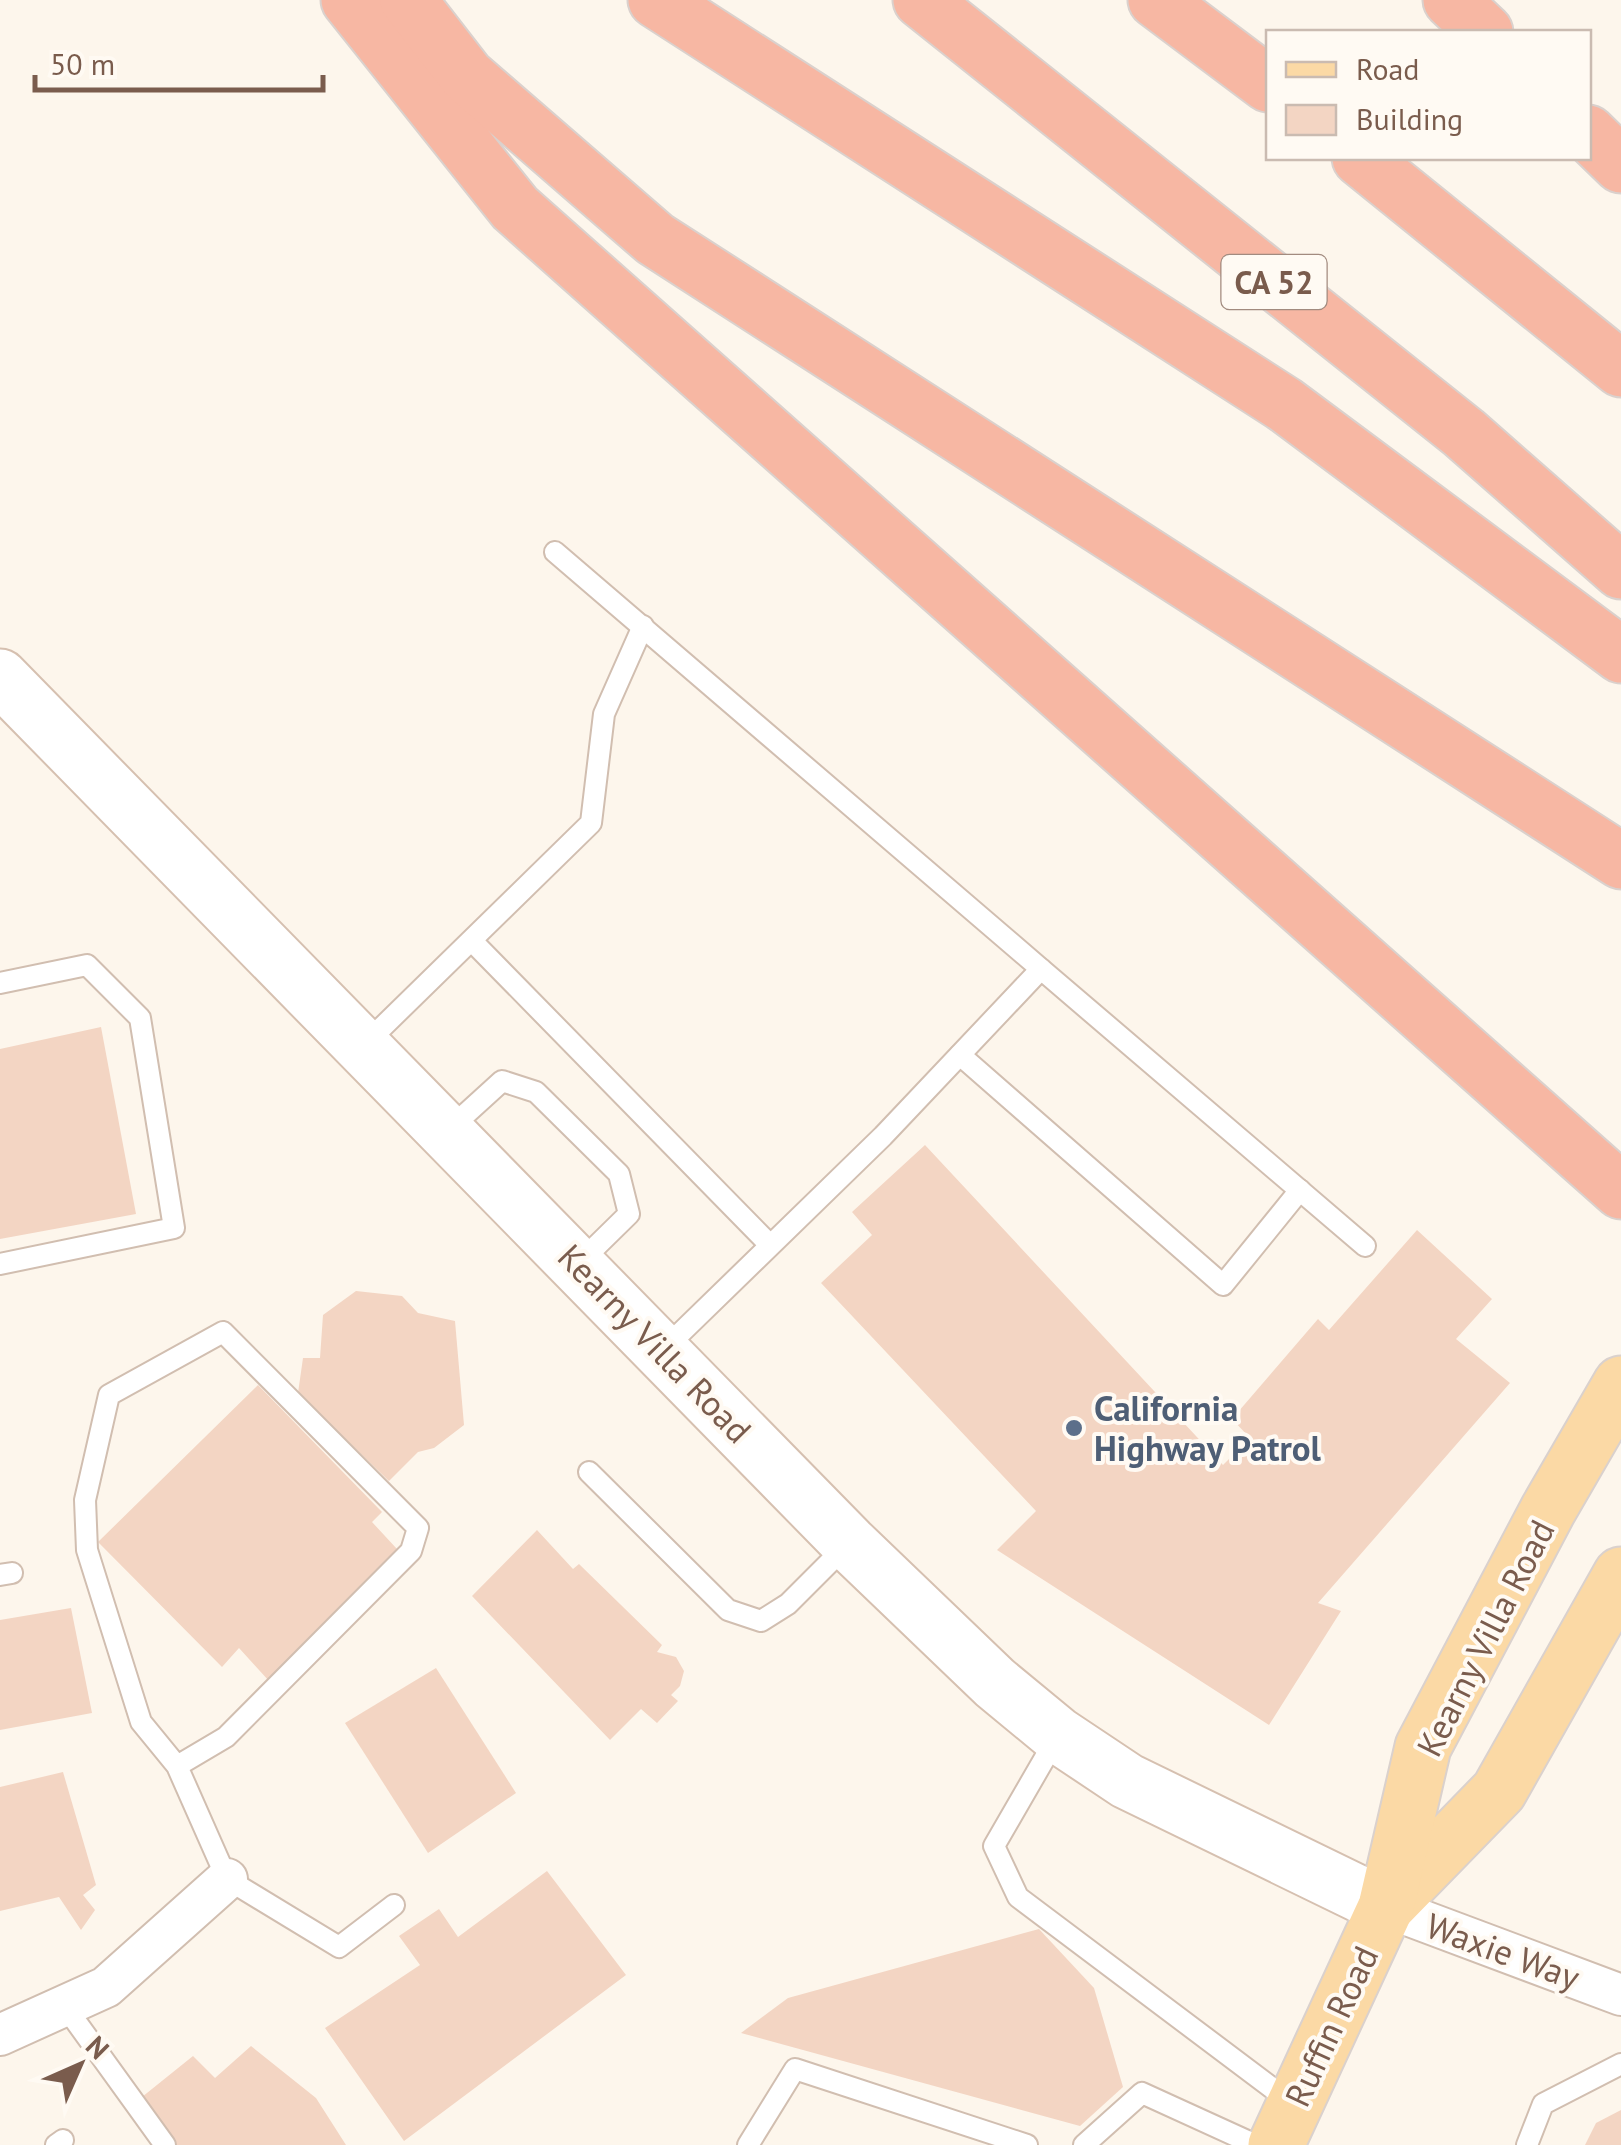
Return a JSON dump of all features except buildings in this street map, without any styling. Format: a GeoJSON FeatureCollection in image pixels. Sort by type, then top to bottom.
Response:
{"type":"FeatureCollection","features":[{"type":"Feature","properties":{"kind":"highway"},"geometry":{"type":"LineString","coordinates":[[349,0],[515,208],[1621,1191]]}},
{"type":"Feature","properties":{"kind":"highway"},"geometry":{"type":"LineString","coordinates":[[408,0],[466,76],[655,238],[1621,862]]}},
{"type":"Feature","properties":{"kind":"highway"},"geometry":{"type":"LineString","coordinates":[[656,0],[1284,404],[1621,654]]}},
{"type":"Feature","properties":{"kind":"highway","name":"CA 52"},"geometry":{"type":"LineString","coordinates":[[920,0],[1464,433],[1621,571]]}},
{"type":"Feature","properties":{"kind":"highway"},"geometry":{"type":"LineString","coordinates":[[1156,0],[1266,82]]}},
{"type":"Feature","properties":{"kind":"highway"},"geometry":{"type":"LineString","coordinates":[[1451,0],[1482,30]]}},
{"type":"Feature","properties":{"kind":"highway"},"geometry":{"type":"LineString","coordinates":[[1591,136],[1621,165]]}},
{"type":"Feature","properties":{"kind":"highway"},"geometry":{"type":"LineString","coordinates":[[1362,160],[1621,369]]}},
{"type":"Feature","properties":{"kind":"main road","name":"Kearny Villa Road"},"geometry":{"type":"LineString","coordinates":[[0,677],[849,1543],[995,1683],[1058,1735],[1127,1781],[1386,1907],[1424,1748],[1548,1510],[1621,1384]]}},
{"type":"Feature","properties":{"kind":"main road"},"geometry":{"type":"LineString","coordinates":[[1386,1907],[1499,1791],[1621,1575]]}},
{"type":"Feature","properties":{"kind":"main road","name":"Ruffin Road"},"geometry":{"type":"LineString","coordinates":[[1285,2125],[1386,1907]]}},
{"type":"Feature","properties":{"kind":"street"},"geometry":{"type":"LineString","coordinates":[[0,2035],[106,1986],[227,1879]]}},
{"type":"Feature","properties":{"kind":"street","name":"Waxie Way"},"geometry":{"type":"LineString","coordinates":[[1386,1907],[1621,1995]]}},
{"type":"Feature","properties":{"kind":"lane"},"geometry":{"type":"LineString","coordinates":[[556,552],[1365,1246]]}},
{"type":"Feature","properties":{"kind":"lane"},"geometry":{"type":"LineString","coordinates":[[362,1048],[591,823],[604,714],[643,626]]}},
{"type":"Feature","properties":{"kind":"lane"},"geometry":{"type":"LineString","coordinates":[[472,941],[770,1245]]}},
{"type":"Feature","properties":{"kind":"lane"},"geometry":{"type":"LineString","coordinates":[[0,983],[87,965],[140,1018],[174,1228],[0,1264]]}},
{"type":"Feature","properties":{"kind":"lane"},"geometry":{"type":"LineString","coordinates":[[663,1350],[960,1055],[1041,968]]}},
{"type":"Feature","properties":{"kind":"lane"},"geometry":{"type":"LineString","coordinates":[[960,1055],[1223,1285],[1300,1190]]}},
{"type":"Feature","properties":{"kind":"lane"},"geometry":{"type":"LineString","coordinates":[[446,1132],[502,1081],[536,1092],[619,1174],[629,1214],[578,1264]]}},
{"type":"Feature","properties":{"kind":"lane"},"geometry":{"type":"LineString","coordinates":[[177,1766],[226,1736],[411,1551],[418,1528],[223,1332],[108,1395],[84,1500],[87,1550],[141,1722],[177,1766],[227,1879],[339,1947],[394,1904]]}},
{"type":"Feature","properties":{"kind":"lane"},"geometry":{"type":"LineString","coordinates":[[589,1472],[728,1610],[761,1621],[788,1604],[849,1543]]}},
{"type":"Feature","properties":{"kind":"lane"},"geometry":{"type":"LineString","coordinates":[[1058,1735],[994,1846],[1018,1897],[1285,2125]]}},
{"type":"Feature","properties":{"kind":"lane"},"geometry":{"type":"LineString","coordinates":[[64,2005],[165,2145]]}},
{"type":"Feature","properties":{"kind":"lane"},"geometry":{"type":"LineString","coordinates":[[1526,2145],[1542,2104],[1621,2064]]}},
{"type":"Feature","properties":{"kind":"lane"},"geometry":{"type":"LineString","coordinates":[[748,2145],[795,2069],[1026,2145]]}},
{"type":"Feature","properties":{"kind":"lane"},"geometry":{"type":"LineString","coordinates":[[1084,2145],[1142,2093],[1256,2145]]}},
{"type":"Feature","properties":{"kind":"place","name":"California Highway Patrol"},"geometry":{"type":"Point","coordinates":[1074,1428]}}]}
